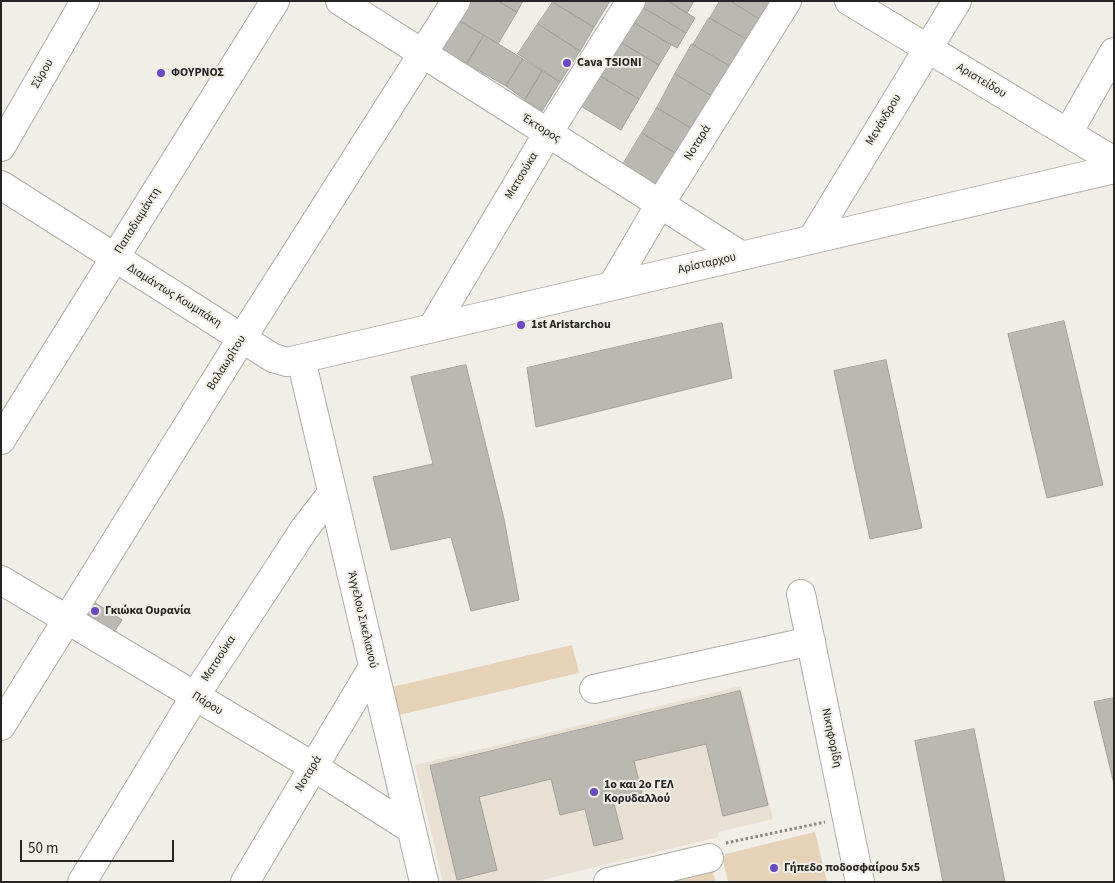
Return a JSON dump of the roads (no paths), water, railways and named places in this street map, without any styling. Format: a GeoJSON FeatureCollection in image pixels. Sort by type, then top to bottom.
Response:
{"type":"FeatureCollection","features":[{"type":"Feature","properties":{"kind":"street","name":"Σύρου"},"geometry":{"type":"LineString","coordinates":[[1,147],[85,1]]}},
{"type":"Feature","properties":{"kind":"street","name":"Παπαδιαμάντη"},"geometry":{"type":"LineString","coordinates":[[1,440],[275,1]]}},
{"type":"Feature","properties":{"kind":"street","name":"Έκτορος"},"geometry":{"type":"LineString","coordinates":[[340,1],[742,256]]}},
{"type":"Feature","properties":{"kind":"street","name":"Βαλαωρίτου"},"geometry":{"type":"LineString","coordinates":[[1,726],[242,338],[456,1]]}},
{"type":"Feature","properties":{"kind":"street","name":"Ματσούκα"},"geometry":{"type":"LineString","coordinates":[[432,328],[548,133],[631,1]]}},
{"type":"Feature","properties":{"kind":"street","name":"Νοταρά"},"geometry":{"type":"LineString","coordinates":[[612,286],[660,204],[787,1]]}},
{"type":"Feature","properties":{"kind":"street","name":"Αριστείδου"},"geometry":{"type":"LineString","coordinates":[[849,1],[1114,161]]}},
{"type":"Feature","properties":{"kind":"street","name":"Μενάνδρου"},"geometry":{"type":"LineString","coordinates":[[812,239],[957,1]]}},
{"type":"Feature","properties":{"kind":"street"},"geometry":{"type":"LineString","coordinates":[[1068,133],[1114,52]]}},
{"type":"Feature","properties":{"kind":"street","name":"Αρίσταρχου"},"geometry":{"type":"LineString","coordinates":[[301,359],[1114,169]]}},
{"type":"Feature","properties":{"kind":"street","name":"Διαμάντως Κουμπάκη"},"geometry":{"type":"LineString","coordinates":[[1,185],[273,358],[288,362],[301,359]]}},
{"type":"Feature","properties":{"kind":"street","name":"Άγγελου Σικελιανού"},"geometry":{"type":"LineString","coordinates":[[301,359],[411,829],[418,876]]}},
{"type":"Feature","properties":{"kind":"street","name":"Ματσούκα"},"geometry":{"type":"LineString","coordinates":[[82,882],[195,696],[305,528],[332,493]]}},
{"type":"Feature","properties":{"kind":"street","name":"Πάρου"},"geometry":{"type":"LineString","coordinates":[[1,580],[314,767],[411,829]]}},
{"type":"Feature","properties":{"kind":"street","name":"Νικηφορίδη"},"geometry":{"type":"LineString","coordinates":[[801,594],[860,882]]}},
{"type":"Feature","properties":{"kind":"street"},"geometry":{"type":"LineString","coordinates":[[594,689],[811,640]]}},
{"type":"Feature","properties":{"kind":"street","name":"Νοταρά"},"geometry":{"type":"LineString","coordinates":[[245,882],[373,667]]}},
{"type":"Feature","properties":{"kind":"street"},"geometry":{"type":"LineString","coordinates":[[608,882],[709,858]]}},
{"type":"Feature","properties":{"kind":"place","name":"Cava TSIONI"},"geometry":{"type":"Point","coordinates":[567,63]}},
{"type":"Feature","properties":{"kind":"place","name":"ΦΟΥΡΝΟΣ"},"geometry":{"type":"Point","coordinates":[161,73]}},
{"type":"Feature","properties":{"kind":"place","name":"1st Aristarchou"},"geometry":{"type":"Point","coordinates":[521,325]}},
{"type":"Feature","properties":{"kind":"place","name":"Γκιώκα Ουρανία"},"geometry":{"type":"Point","coordinates":[95,611]}},
{"type":"Feature","properties":{"kind":"place","name":"1o και 2ο ΓΕΛ Κορυδαλλού"},"geometry":{"type":"Point","coordinates":[594,792]}},
{"type":"Feature","properties":{"kind":"place","name":"Γήπεδο ποδοσφαίρου 5x5"},"geometry":{"type":"Point","coordinates":[774,868]}}]}
